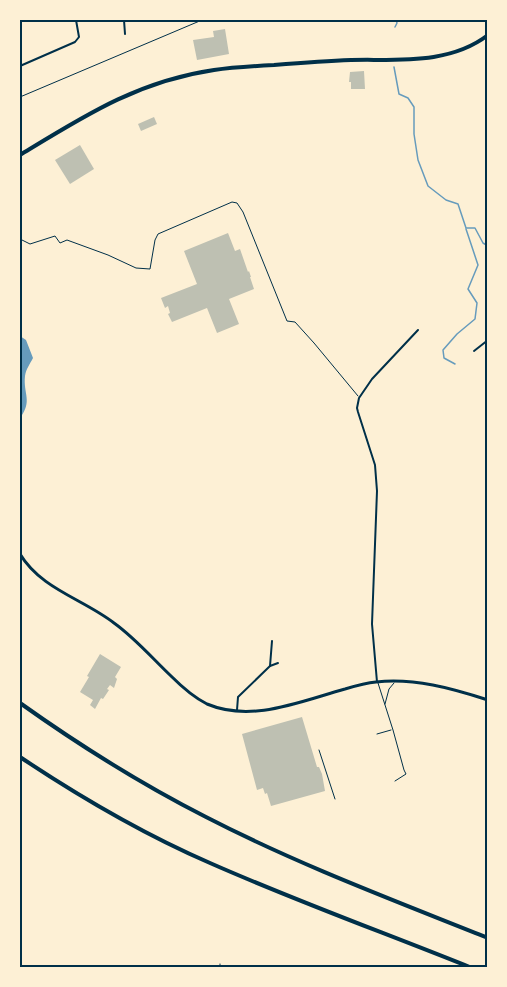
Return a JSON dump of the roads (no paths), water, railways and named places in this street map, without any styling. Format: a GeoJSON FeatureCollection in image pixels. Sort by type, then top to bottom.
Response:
{"type":"FeatureCollection","features":[{"type":"Feature","properties":{"kind":"main road"},"geometry":{"type":"LineString","coordinates":[[20,155],[106,104],[136,91],[178,78],[216,69],[434,57],[463,49],[488,35]]}},
{"type":"Feature","properties":{"kind":"main road"},"geometry":{"type":"LineString","coordinates":[[20,554],[40,578],[93,608],[117,625],[194,697],[206,704],[237,711],[255,712],[366,683],[396,681],[432,684],[488,700]]}},
{"type":"Feature","properties":{"kind":"main road"},"geometry":{"type":"LineString","coordinates":[[20,703],[86,749],[207,818],[298,860],[488,938]]}},
{"type":"Feature","properties":{"kind":"main road"},"geometry":{"type":"LineString","coordinates":[[20,757],[89,802],[209,863],[472,968]]}},
{"type":"Feature","properties":{"kind":"street"},"geometry":{"type":"LineString","coordinates":[[20,66],[75,42],[78,39],[76,20]]}},
{"type":"Feature","properties":{"kind":"street"},"geometry":{"type":"LineString","coordinates":[[124,20],[125,34]]}},
{"type":"Feature","properties":{"kind":"street"},"geometry":{"type":"LineString","coordinates":[[377,682],[372,624],[376,472],[357,408],[359,398],[372,379],[418,330]]}},
{"type":"Feature","properties":{"kind":"street"},"geometry":{"type":"LineString","coordinates":[[474,351],[488,340]]}},
{"type":"Feature","properties":{"kind":"street"},"geometry":{"type":"LineString","coordinates":[[270,666],[272,641]]}},
{"type":"Feature","properties":{"kind":"street"},"geometry":{"type":"LineString","coordinates":[[237,711],[238,697],[270,666],[278,663]]}},
{"type":"Feature","properties":{"kind":"lane"},"geometry":{"type":"LineString","coordinates":[[20,239],[30,244],[55,236],[60,243],[67,240],[136,268],[150,269],[158,234],[232,202],[237,203],[242,209],[287,321],[295,322],[359,398]]}},
{"type":"Feature","properties":{"kind":"lane"},"geometry":{"type":"LineString","coordinates":[[385,706],[389,689],[396,681]]}},
{"type":"Feature","properties":{"kind":"lane"},"geometry":{"type":"LineString","coordinates":[[377,682],[406,774],[395,781]]}},
{"type":"Feature","properties":{"kind":"lane"},"geometry":{"type":"LineString","coordinates":[[377,734],[393,730]]}},
{"type":"Feature","properties":{"kind":"lane"},"geometry":{"type":"LineString","coordinates":[[319,750],[335,799]]}},
{"type":"Feature","properties":{"kind":"water"},"geometry":{"type":"Polygon","coordinates":[[[20,336],[26,340],[33,358],[26,373],[27,402],[20,418],[20,336]]]}},
{"type":"Feature","properties":{"kind":"waterway"},"geometry":{"type":"LineString","coordinates":[[395,27],[396,20]]}},
{"type":"Feature","properties":{"kind":"waterway"},"geometry":{"type":"LineString","coordinates":[[394,67],[399,94],[408,98],[414,107],[414,134],[418,160],[428,186],[446,200],[458,204],[466,228],[475,228],[483,243],[488,246]]}},
{"type":"Feature","properties":{"kind":"waterway"},"geometry":{"type":"LineString","coordinates":[[455,364],[444,358],[443,350],[475,319],[477,303],[468,289],[478,265],[466,229]]}}]}
